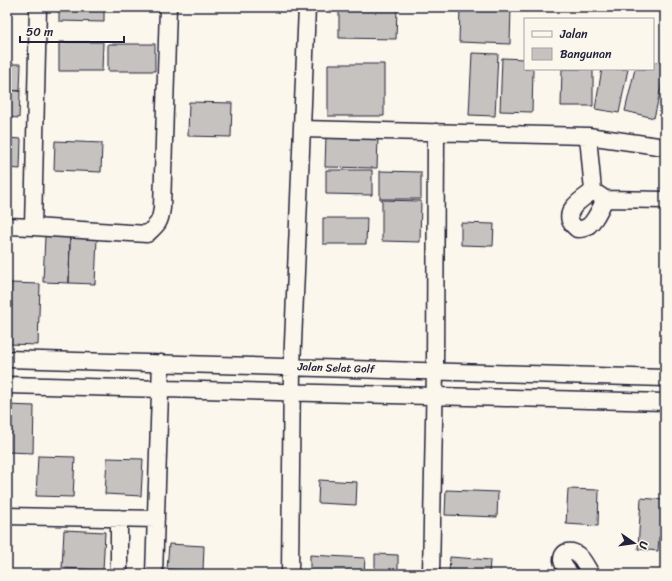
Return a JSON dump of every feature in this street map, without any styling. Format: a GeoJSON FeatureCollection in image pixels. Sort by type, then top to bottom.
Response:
{"type":"FeatureCollection","features":[{"type":"Feature","properties":{"kind":"street"},"geometry":{"type":"LineString","coordinates":[[34,227],[38,7]]}},
{"type":"Feature","properties":{"kind":"street"},"geometry":{"type":"LineString","coordinates":[[7,226],[147,234],[156,226],[161,219],[163,200],[168,7]]}},
{"type":"Feature","properties":{"kind":"street"},"geometry":{"type":"LineString","coordinates":[[290,574],[292,367],[307,7]]}},
{"type":"Feature","properties":{"kind":"street"},"geometry":{"type":"LineString","coordinates":[[302,129],[588,136],[665,147]]}},
{"type":"Feature","properties":{"kind":"street"},"geometry":{"type":"LineString","coordinates":[[431,574],[435,371],[436,132]]}},
{"type":"Feature","properties":{"kind":"street"},"geometry":{"type":"LineString","coordinates":[[588,136],[599,195],[665,200]]}},
{"type":"Feature","properties":{"kind":"street","name":"Jalan Selat Golf"},"geometry":{"type":"LineString","coordinates":[[7,358],[665,378]]}},
{"type":"Feature","properties":{"kind":"street"},"geometry":{"type":"LineString","coordinates":[[154,574],[161,363]]}},
{"type":"Feature","properties":{"kind":"street"},"geometry":{"type":"LineString","coordinates":[[7,385],[665,402]]}},
{"type":"Feature","properties":{"kind":"street"},"geometry":{"type":"LineString","coordinates":[[7,516],[156,518]]}},
{"type":"Feature","properties":{"kind":"street"},"geometry":{"type":"LineString","coordinates":[[118,574],[119,518]]}},
{"type":"Feature","properties":{"kind":"street"},"geometry":{"type":"LineString","coordinates":[[570,574],[564,566],[562,559],[564,554],[568,551],[578,555],[591,574]]}},
{"type":"Feature","properties":{"kind":"building"},"geometry":{"type":"Polygon","coordinates":[[[59,7],[104,7],[104,22],[59,21],[59,7]]]}},
{"type":"Feature","properties":{"kind":"building"},"geometry":{"type":"Polygon","coordinates":[[[339,7],[397,7],[396,39],[339,38],[339,7]]]}},
{"type":"Feature","properties":{"kind":"building"},"geometry":{"type":"Polygon","coordinates":[[[460,7],[511,7],[510,44],[459,42],[460,7]]]}},
{"type":"Feature","properties":{"kind":"building"},"geometry":{"type":"Polygon","coordinates":[[[59,42],[103,42],[102,71],[59,71],[59,42]]]}},
{"type":"Feature","properties":{"kind":"building"},"geometry":{"type":"Polygon","coordinates":[[[108,44],[155,44],[155,71],[108,71],[108,44]]]}},
{"type":"Feature","properties":{"kind":"building"},"geometry":{"type":"Polygon","coordinates":[[[472,53],[498,54],[495,116],[469,115],[472,53]]]}},
{"type":"Feature","properties":{"kind":"building"},"geometry":{"type":"Polygon","coordinates":[[[502,58],[524,59],[524,70],[533,70],[532,112],[500,111],[502,58]]]}},
{"type":"Feature","properties":{"kind":"building"},"geometry":{"type":"Polygon","coordinates":[[[654,61],[665,64],[665,71],[654,118],[625,111],[635,70],[654,70],[654,61]]]}},
{"type":"Feature","properties":{"kind":"building"},"geometry":{"type":"Polygon","coordinates":[[[7,64],[21,64],[20,91],[7,90],[7,64]]]}},
{"type":"Feature","properties":{"kind":"building"},"geometry":{"type":"Polygon","coordinates":[[[328,64],[384,64],[384,116],[328,116],[328,64]]]}},
{"type":"Feature","properties":{"kind":"building"},"geometry":{"type":"Polygon","coordinates":[[[562,70],[593,70],[593,106],[561,106],[562,70]]]}},
{"type":"Feature","properties":{"kind":"building"},"geometry":{"type":"Polygon","coordinates":[[[602,70],[628,70],[619,113],[595,109],[602,70]]]}},
{"type":"Feature","properties":{"kind":"building"},"geometry":{"type":"Polygon","coordinates":[[[7,90],[20,91],[19,118],[7,117],[7,90]]]}},
{"type":"Feature","properties":{"kind":"building"},"geometry":{"type":"Polygon","coordinates":[[[189,102],[232,103],[231,137],[188,136],[189,102]]]}},
{"type":"Feature","properties":{"kind":"building"},"geometry":{"type":"Polygon","coordinates":[[[326,135],[378,137],[377,168],[325,167],[326,135]]]}},
{"type":"Feature","properties":{"kind":"building"},"geometry":{"type":"Polygon","coordinates":[[[7,138],[21,139],[20,169],[7,168],[7,138]]]}},
{"type":"Feature","properties":{"kind":"building"},"geometry":{"type":"Polygon","coordinates":[[[55,141],[102,143],[101,172],[54,170],[55,141]]]}},
{"type":"Feature","properties":{"kind":"building"},"geometry":{"type":"Polygon","coordinates":[[[326,170],[372,170],[372,195],[326,194],[326,170]]]}},
{"type":"Feature","properties":{"kind":"building"},"geometry":{"type":"Polygon","coordinates":[[[380,171],[421,172],[421,199],[380,199],[380,171]]]}},
{"type":"Feature","properties":{"kind":"building"},"geometry":{"type":"Polygon","coordinates":[[[382,200],[421,201],[420,242],[382,241],[382,200]]]}},
{"type":"Feature","properties":{"kind":"building"},"geometry":{"type":"Polygon","coordinates":[[[323,218],[367,218],[366,244],[323,244],[323,218]]]}},
{"type":"Feature","properties":{"kind":"building"},"geometry":{"type":"Polygon","coordinates":[[[461,223],[494,224],[493,246],[461,245],[461,223]]]}},
{"type":"Feature","properties":{"kind":"building"},"geometry":{"type":"Polygon","coordinates":[[[45,236],[70,237],[69,283],[43,282],[45,236]]]}},
{"type":"Feature","properties":{"kind":"building"},"geometry":{"type":"Polygon","coordinates":[[[70,237],[97,238],[95,284],[69,283],[70,237]]]}},
{"type":"Feature","properties":{"kind":"building"},"geometry":{"type":"Polygon","coordinates":[[[10,283],[40,284],[38,345],[8,344],[10,283]]]}},
{"type":"Feature","properties":{"kind":"building"},"geometry":{"type":"Polygon","coordinates":[[[7,405],[34,406],[33,453],[7,452],[7,405]]]}},
{"type":"Feature","properties":{"kind":"building"},"geometry":{"type":"Polygon","coordinates":[[[38,456],[75,457],[73,497],[36,496],[38,456]]]}},
{"type":"Feature","properties":{"kind":"building"},"geometry":{"type":"Polygon","coordinates":[[[107,458],[143,459],[141,496],[105,494],[107,458]]]}},
{"type":"Feature","properties":{"kind":"building"},"geometry":{"type":"Polygon","coordinates":[[[319,480],[357,482],[356,505],[318,503],[319,480]]]}},
{"type":"Feature","properties":{"kind":"building"},"geometry":{"type":"Polygon","coordinates":[[[568,489],[599,490],[598,526],[566,524],[568,489]]]}},
{"type":"Feature","properties":{"kind":"building"},"geometry":{"type":"Polygon","coordinates":[[[446,490],[498,492],[497,517],[445,515],[446,490]]]}},
{"type":"Feature","properties":{"kind":"building"},"geometry":{"type":"Polygon","coordinates":[[[641,498],[665,500],[665,537],[659,537],[658,551],[638,549],[641,498]]]}},
{"type":"Feature","properties":{"kind":"building"},"geometry":{"type":"Polygon","coordinates":[[[64,530],[105,532],[103,570],[62,568],[64,530]]]}},
{"type":"Feature","properties":{"kind":"building"},"geometry":{"type":"Polygon","coordinates":[[[169,544],[204,546],[203,571],[167,569],[169,544]]]}},
{"type":"Feature","properties":{"kind":"building"},"geometry":{"type":"Polygon","coordinates":[[[375,554],[398,555],[398,574],[375,574],[375,554]]]}},
{"type":"Feature","properties":{"kind":"building"},"geometry":{"type":"Polygon","coordinates":[[[310,555],[365,558],[364,574],[310,574],[310,555]]]}},
{"type":"Feature","properties":{"kind":"building"},"geometry":{"type":"Polygon","coordinates":[[[450,557],[490,560],[489,574],[449,574],[450,557]]]}}]}
